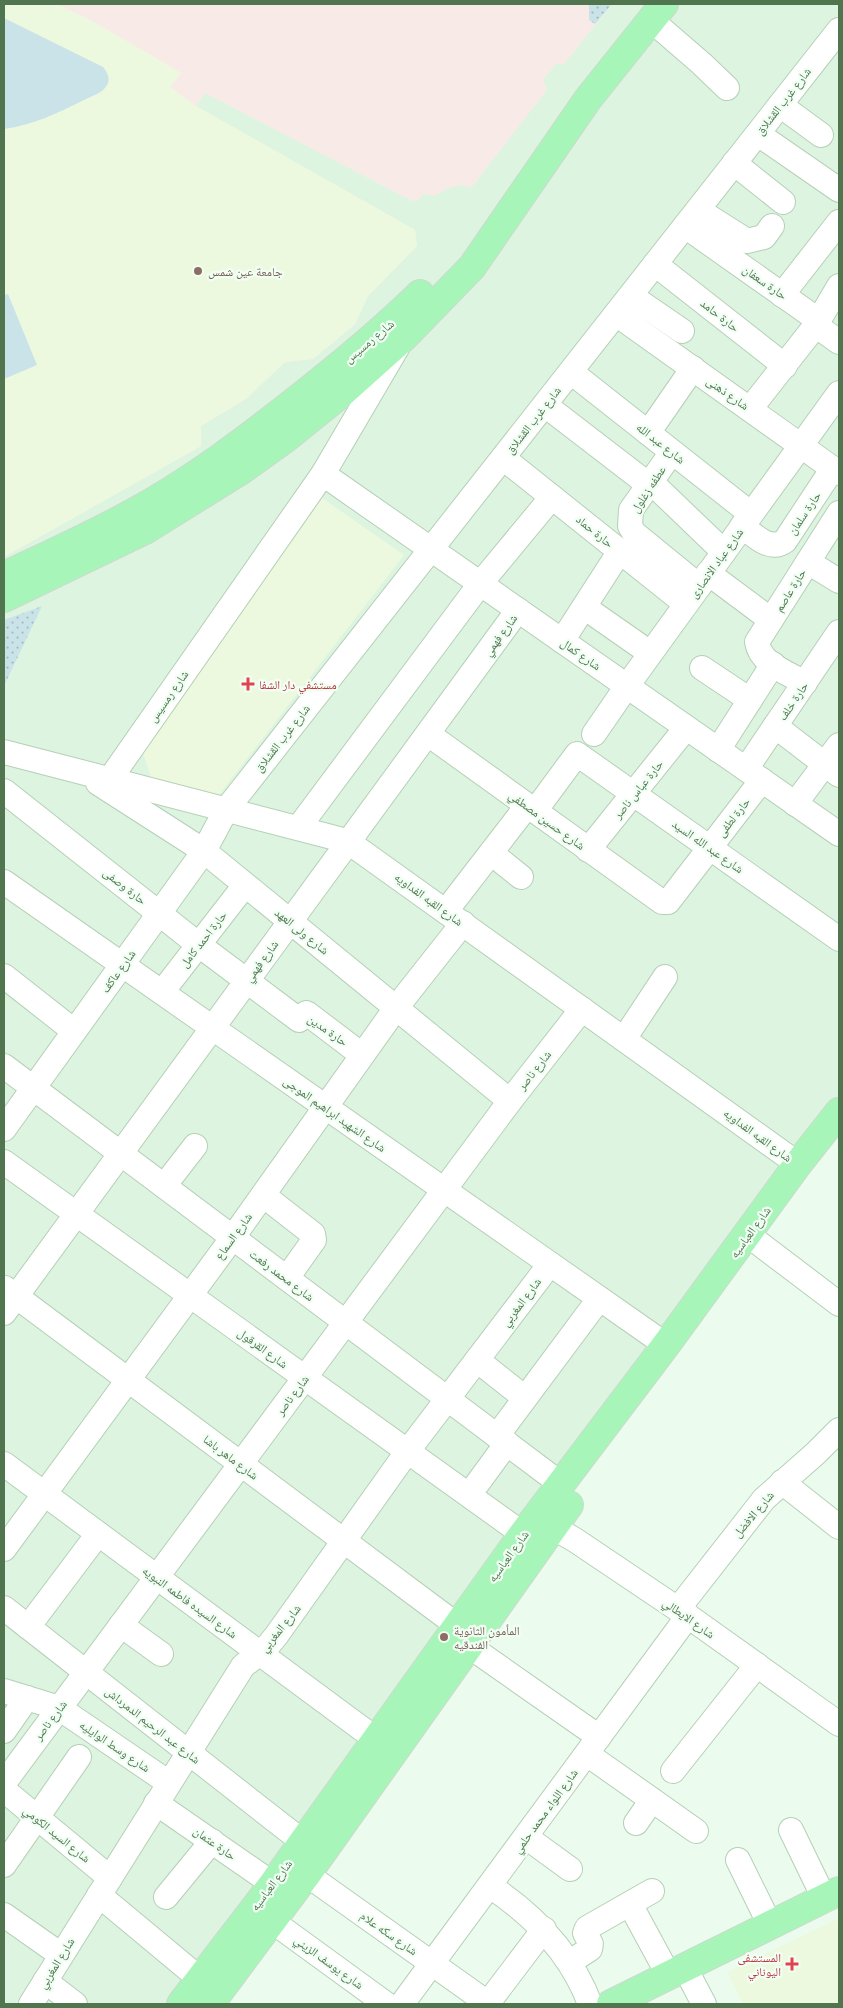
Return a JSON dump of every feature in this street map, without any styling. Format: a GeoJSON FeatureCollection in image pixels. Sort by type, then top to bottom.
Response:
{"type":"FeatureCollection","features":[{"type":"Feature","properties":{"kind":"main road","name":"شارع رمسيس"},"geometry":{"type":"LineString","coordinates":[[4,598],[144,530],[240,471],[286,438],[338,396],[405,336],[472,267],[652,9]]}},
{"type":"Feature","properties":{"kind":"main road","name":"شارع رمسيس"},"geometry":{"type":"LineString","coordinates":[[4,576],[134,512],[192,478],[271,421],[390,324],[460,254],[574,89],[652,9]]}},
{"type":"Feature","properties":{"kind":"main road","name":"شارع العباسيه"},"geometry":{"type":"LineString","coordinates":[[181,2004],[273,1884],[299,1860],[463,1636],[537,1526],[754,1240],[798,1164],[839,1112]]}},
{"type":"Feature","properties":{"kind":"main road","name":"شارع العباسيه"},"geometry":{"type":"LineString","coordinates":[[537,1526],[561,1484],[666,1346],[839,1137]]}},
{"type":"Feature","properties":{"kind":"main road","name":"شارع العباسيه"},"geometry":{"type":"LineString","coordinates":[[210,2004],[272,1921],[299,1860],[377,1740],[463,1636]]}},
{"type":"Feature","properties":{"kind":"main road"},"geometry":{"type":"LineString","coordinates":[[611,2004],[643,1997],[677,1972],[832,1895]]}},
{"type":"Feature","properties":{"kind":"street"},"geometry":{"type":"LineString","coordinates":[[652,9],[702,64],[727,88]]}},
{"type":"Feature","properties":{"kind":"street","name":"شارع غرب القشلاق"},"geometry":{"type":"LineString","coordinates":[[226,810],[734,163],[780,106],[831,56],[839,30]]}},
{"type":"Feature","properties":{"kind":"street"},"geometry":{"type":"LineString","coordinates":[[780,106],[821,135]]}},
{"type":"Feature","properties":{"kind":"street"},"geometry":{"type":"LineString","coordinates":[[758,134],[839,190]]}},
{"type":"Feature","properties":{"kind":"street"},"geometry":{"type":"LineString","coordinates":[[734,163],[783,202]]}},
{"type":"Feature","properties":{"kind":"street"},"geometry":{"type":"LineString","coordinates":[[692,218],[747,241],[764,237],[772,226]]}},
{"type":"Feature","properties":{"kind":"street","name":"حارة سعفان"},"geometry":{"type":"LineString","coordinates":[[692,218],[782,295],[811,315],[816,325],[839,342]]}},
{"type":"Feature","properties":{"kind":"street"},"geometry":{"type":"LineString","coordinates":[[782,295],[839,222]]}},
{"type":"Feature","properties":{"kind":"street","name":"حارة حامد"},"geometry":{"type":"LineString","coordinates":[[655,264],[785,366]]}},
{"type":"Feature","properties":{"kind":"street"},"geometry":{"type":"LineString","coordinates":[[750,409],[816,325],[839,286]]}},
{"type":"Feature","properties":{"kind":"street"},"geometry":{"type":"LineString","coordinates":[[623,305],[682,332]]}},
{"type":"Feature","properties":{"kind":"street","name":"شارع ذهنى"},"geometry":{"type":"LineString","coordinates":[[623,305],[693,368],[838,471]]}},
{"type":"Feature","properties":{"kind":"street","name":"شارع رمسيس"},"geometry":{"type":"LineString","coordinates":[[110,779],[323,474],[405,336]]}},
{"type":"Feature","properties":{"kind":"street"},"geometry":{"type":"LineString","coordinates":[[648,433],[693,368]]}},
{"type":"Feature","properties":{"kind":"street","name":"شارع عبد الله"},"geometry":{"type":"LineString","coordinates":[[571,372],[672,452],[747,520]]}},
{"type":"Feature","properties":{"kind":"street","name":"شارع عباد الانصارى"},"geometry":{"type":"LineString","coordinates":[[594,734],[650,653],[839,393]]}},
{"type":"Feature","properties":{"kind":"street"},"geometry":{"type":"LineString","coordinates":[[545,405],[650,484],[724,552]]}},
{"type":"Feature","properties":{"kind":"street","name":"عطفه زغلول"},"geometry":{"type":"LineString","coordinates":[[672,452],[631,510],[629,518],[634,533],[698,588]]}},
{"type":"Feature","properties":{"kind":"street","name":"حارة حماد"},"geometry":{"type":"LineString","coordinates":[[503,458],[620,551],[698,588]]}},
{"type":"Feature","properties":{"kind":"street","name":"حارة سلمان"},"geometry":{"type":"LineString","coordinates":[[747,520],[769,545],[780,544],[785,541],[838,471]]}},
{"type":"Feature","properties":{"kind":"street","name":"شارع كمال"},"geometry":{"type":"LineString","coordinates":[[323,474],[839,834]]}},
{"type":"Feature","properties":{"kind":"street"},"geometry":{"type":"LineString","coordinates":[[299,827],[480,584],[552,497]]}},
{"type":"Feature","properties":{"kind":"street","name":"حارة عاصم"},"geometry":{"type":"LineString","coordinates":[[805,683],[764,658],[758,650],[757,642],[839,513]]}},
{"type":"Feature","properties":{"kind":"street"},"geometry":{"type":"LineString","coordinates":[[562,640],[620,551]]}},
{"type":"Feature","properties":{"kind":"street"},"geometry":{"type":"LineString","coordinates":[[808,562],[839,581]]}},
{"type":"Feature","properties":{"kind":"street"},"geometry":{"type":"LineString","coordinates":[[698,588],[771,620]]}},
{"type":"Feature","properties":{"kind":"street"},"geometry":{"type":"LineString","coordinates":[[584,607],[650,653]]}},
{"type":"Feature","properties":{"kind":"street","name":"شارع فهمي"},"geometry":{"type":"LineString","coordinates":[[8,1299],[76,1214],[347,841],[518,610]]}},
{"type":"Feature","properties":{"kind":"street","name":"حارة خلف"},"geometry":{"type":"LineString","coordinates":[[754,775],[776,726],[805,683],[835,648]]}},
{"type":"Feature","properties":{"kind":"street"},"geometry":{"type":"LineString","coordinates":[[718,750],[773,664]]}},
{"type":"Feature","properties":{"kind":"street"},"geometry":{"type":"LineString","coordinates":[[702,668],[750,700]]}},
{"type":"Feature","properties":{"kind":"street"},"geometry":{"type":"LineString","coordinates":[[776,726],[832,769]]}},
{"type":"Feature","properties":{"kind":"street","name":"حارة عباس ناصر"},"geometry":{"type":"LineString","coordinates":[[588,850],[686,728]]}},
{"type":"Feature","properties":{"kind":"street","name":"شارع حسين مصطفي"},"geometry":{"type":"LineString","coordinates":[[428,734],[657,900],[668,902]]}},
{"type":"Feature","properties":{"kind":"street"},"geometry":{"type":"LineString","coordinates":[[796,804],[832,769],[839,745]]}},
{"type":"Feature","properties":{"kind":"street","name":"شارع القبه الفداويه"},"geometry":{"type":"LineString","coordinates":[[4,752],[347,841],[798,1164]]}},
{"type":"Feature","properties":{"kind":"street","name":"شارع عبد الله السيد"},"geometry":{"type":"LineString","coordinates":[[531,809],[577,754],[839,939]]}},
{"type":"Feature","properties":{"kind":"street","name":"شارع ولى العهد"},"geometry":{"type":"LineString","coordinates":[[84,774],[204,852],[510,1101]]}},
{"type":"Feature","properties":{"kind":"street","name":"حارة لطفى"},"geometry":{"type":"LineString","coordinates":[[668,902],[710,847],[754,775]]}},
{"type":"Feature","properties":{"kind":"street","name":"حارة وصفى"},"geometry":{"type":"LineString","coordinates":[[4,791],[246,981]]}},
{"type":"Feature","properties":{"kind":"street","name":"شارع السماع"},"geometry":{"type":"LineString","coordinates":[[4,1549],[233,1238],[396,1008],[454,917],[491,853],[531,809]]}},
{"type":"Feature","properties":{"kind":"street","name":"شارع عاكف"},"geometry":{"type":"LineString","coordinates":[[4,1129],[204,852],[226,810]]}},
{"type":"Feature","properties":{"kind":"street"},"geometry":{"type":"LineString","coordinates":[[491,853],[521,877]]}},
{"type":"Feature","properties":{"kind":"street","name":"شارع الشهيد ابراهيم الموجى"},"geometry":{"type":"LineString","coordinates":[[4,882],[666,1346]]}},
{"type":"Feature","properties":{"kind":"street","name":"حارة احمد كامل"},"geometry":{"type":"LineString","coordinates":[[162,992],[245,885]]}},
{"type":"Feature","properties":{"kind":"street"},"geometry":{"type":"LineString","coordinates":[[4,976],[74,1031]]}},
{"type":"Feature","properties":{"kind":"street"},"geometry":{"type":"LineString","coordinates":[[624,1039],[665,977]]}},
{"type":"Feature","properties":{"kind":"street","name":"حارة مدين"},"geometry":{"type":"LineString","coordinates":[[246,981],[299,1020],[308,1014],[362,1055]]}},
{"type":"Feature","properties":{"kind":"street","name":"شارع ناصر"},"geometry":{"type":"LineString","coordinates":[[4,1783],[510,1101],[582,1009]]}},
{"type":"Feature","properties":{"kind":"street","name":"شارع محمد رفعت"},"geometry":{"type":"LineString","coordinates":[[4,1066],[561,1484]]}},
{"type":"Feature","properties":{"kind":"street"},"geometry":{"type":"LineString","coordinates":[[164,1186],[195,1146]]}},
{"type":"Feature","properties":{"kind":"street","name":"شارع القرقول"},"geometry":{"type":"LineString","coordinates":[[4,1162],[469,1495],[537,1526]]}},
{"type":"Feature","properties":{"kind":"street"},"geometry":{"type":"LineString","coordinates":[[263,1195],[313,1234],[314,1240],[286,1278]]}},
{"type":"Feature","properties":{"kind":"street"},"geometry":{"type":"LineString","coordinates":[[754,1240],[839,1304]]}},
{"type":"Feature","properties":{"kind":"street","name":"شارع المغربي"},"geometry":{"type":"LineString","coordinates":[[31,2004],[188,1752],[244,1666],[266,1648],[276,1636],[407,1452],[550,1264]]}},
{"type":"Feature","properties":{"kind":"street","name":"شارع ماهر باشا"},"geometry":{"type":"LineString","coordinates":[[8,1299],[128,1380],[344,1541],[463,1636],[593,1746],[652,1800],[696,1831]]}},
{"type":"Feature","properties":{"kind":"street"},"geometry":{"type":"LineString","coordinates":[[469,1495],[525,1398],[599,1299]]}},
{"type":"Feature","properties":{"kind":"street"},"geometry":{"type":"LineString","coordinates":[[477,1360],[525,1398]]}},
{"type":"Feature","properties":{"kind":"street","name":"شارع الافضل"},"geometry":{"type":"LineString","coordinates":[[683,1613],[756,1508],[839,1430]]}},
{"type":"Feature","properties":{"kind":"street","name":"شارع السيده فاطمه النبويه"},"geometry":{"type":"LineString","coordinates":[[5,1469],[44,1494],[377,1740]]}},
{"type":"Feature","properties":{"kind":"street"},"geometry":{"type":"LineString","coordinates":[[782,1482],[839,1527]]}},
{"type":"Feature","properties":{"kind":"street","name":"شارع الايطالي"},"geometry":{"type":"LineString","coordinates":[[537,1526],[575,1540],[683,1613],[839,1724]]}},
{"type":"Feature","properties":{"kind":"street"},"geometry":{"type":"LineString","coordinates":[[28,1627],[98,1534]]}},
{"type":"Feature","properties":{"kind":"street","name":"شارع عبد الرحيم الدمرداش"},"geometry":{"type":"LineString","coordinates":[[4,1608],[188,1752],[299,1860]]}},
{"type":"Feature","properties":{"kind":"street","name":"شارع اللواء محمد حلمي"},"geometry":{"type":"LineString","coordinates":[[402,2004],[593,1746],[683,1613]]}},
{"type":"Feature","properties":{"kind":"street"},"geometry":{"type":"LineString","coordinates":[[121,1625],[161,1654]]}},
{"type":"Feature","properties":{"kind":"street"},"geometry":{"type":"LineString","coordinates":[[673,1771],[757,1666]]}},
{"type":"Feature","properties":{"kind":"street","name":"شارع وسط الوايليه"},"geometry":{"type":"LineString","coordinates":[[4,1691],[59,1708],[169,1783]]}},
{"type":"Feature","properties":{"kind":"street"},"geometry":{"type":"LineString","coordinates":[[4,1731],[27,1698]]}},
{"type":"Feature","properties":{"kind":"street"},"geometry":{"type":"LineString","coordinates":[[4,1865],[79,1757]]}},
{"type":"Feature","properties":{"kind":"street","name":"شارع السيد الكومي"},"geometry":{"type":"LineString","coordinates":[[4,1790],[37,1818],[200,1979]]}},
{"type":"Feature","properties":{"kind":"street"},"geometry":{"type":"LineString","coordinates":[[636,1823],[652,1800]]}},
{"type":"Feature","properties":{"kind":"street","name":"حارة عثمان"},"geometry":{"type":"LineString","coordinates":[[156,1803],[273,1884]]}},
{"type":"Feature","properties":{"kind":"street"},"geometry":{"type":"LineString","coordinates":[[791,1830],[832,1895]]}},
{"type":"Feature","properties":{"kind":"street"},"geometry":{"type":"LineString","coordinates":[[526,1837],[570,1869]]}},
{"type":"Feature","properties":{"kind":"street"},"geometry":{"type":"LineString","coordinates":[[166,1897],[212,1841]]}},
{"type":"Feature","properties":{"kind":"street","name":"شارع سكه علام"},"geometry":{"type":"LineString","coordinates":[[299,1860],[432,1964],[489,2004]]}},
{"type":"Feature","properties":{"kind":"street"},"geometry":{"type":"LineString","coordinates":[[738,1860],[770,1926]]}},
{"type":"Feature","properties":{"kind":"street"},"geometry":{"type":"LineString","coordinates":[[490,1886],[513,1902],[544,1930],[570,1962],[590,2004]]}},
{"type":"Feature","properties":{"kind":"street"},"geometry":{"type":"LineString","coordinates":[[570,1962],[590,1949],[591,1944],[585,1933],[587,1928],[652,1891]]}},
{"type":"Feature","properties":{"kind":"street"},"geometry":{"type":"LineString","coordinates":[[630,1904],[677,1972],[704,2004]]}},
{"type":"Feature","properties":{"kind":"street"},"geometry":{"type":"LineString","coordinates":[[4,1915],[61,1955]]}},
{"type":"Feature","properties":{"kind":"street","name":"شارع يوسف الزيني"},"geometry":{"type":"LineString","coordinates":[[272,1921],[386,2004]]}},
{"type":"Feature","properties":{"kind":"street"},"geometry":{"type":"LineString","coordinates":[[489,2004],[544,1930]]}},
{"type":"Feature","properties":{"kind":"street"},"geometry":{"type":"LineString","coordinates":[[45,1981],[75,2004]]}},
{"type":"Feature","properties":{"kind":"shaded area"},"geometry":{"type":"Polygon","coordinates":[[[4,4],[839,4],[839,1115],[197,2004],[4,2004],[4,4]]]}},
{"type":"Feature","properties":{"kind":"shaded area","name":"جامعة عين شمس"},"geometry":{"type":"Polygon","coordinates":[[[4,4],[612,4],[564,64],[556,64],[543,80],[547,90],[471,188],[460,185],[446,189],[435,196],[423,194],[418,200],[412,201],[205,93],[196,106],[415,230],[417,246],[368,296],[355,324],[313,359],[285,362],[247,398],[201,426],[201,446],[4,557],[4,4]]]}},
{"type":"Feature","properties":{"kind":"shaded area","name":"جامعة عين شمس"},"geometry":{"type":"Polygon","coordinates":[[[4,4],[57,4],[96,23],[181,73],[170,87],[196,106],[415,230],[417,246],[368,296],[355,324],[313,359],[285,362],[247,398],[201,426],[201,446],[4,557],[4,4]]]}},
{"type":"Feature","properties":{"kind":"shaded area"},"geometry":{"type":"Polygon","coordinates":[[[589,4],[612,4],[595,24],[589,20],[589,4]]]}},
{"type":"Feature","properties":{"kind":"shaded area"},"geometry":{"type":"Polygon","coordinates":[[[4,18],[103,67],[109,78],[105,88],[97,94],[45,118],[25,125],[4,129],[4,18]]]}},
{"type":"Feature","properties":{"kind":"shaded area"},"geometry":{"type":"Polygon","coordinates":[[[8,294],[37,365],[4,379],[4,295],[8,294]]]}},
{"type":"Feature","properties":{"kind":"shaded area","name":"مستشفي دار الشفا"},"geometry":{"type":"Polygon","coordinates":[[[322,498],[404,555],[215,800],[152,781],[143,753],[322,498]]]}},
{"type":"Feature","properties":{"kind":"shaded area"},"geometry":{"type":"Polygon","coordinates":[[[42,606],[4,686],[4,620],[42,606]]]}},
{"type":"Feature","properties":{"kind":"shaded area","name":"المستشفى اليوناني"},"geometry":{"type":"Polygon","coordinates":[[[839,1918],[839,2004],[743,2004],[727,1972],[839,1918]]]}},
{"type":"Feature","properties":{"kind":"place","name":"جامعة عين شمس"},"geometry":{"type":"Point","coordinates":[198,271]}},
{"type":"Feature","properties":{"kind":"place","name":"مستشفي دار الشفا"},"geometry":{"type":"Point","coordinates":[248,684]}},
{"type":"Feature","properties":{"kind":"place","name":"المأمون الثانوية الفندقيه"},"geometry":{"type":"Point","coordinates":[444,1637]}},
{"type":"Feature","properties":{"kind":"place","name":"المستشفى اليوناني"},"geometry":{"type":"Point","coordinates":[792,1964]}}]}
